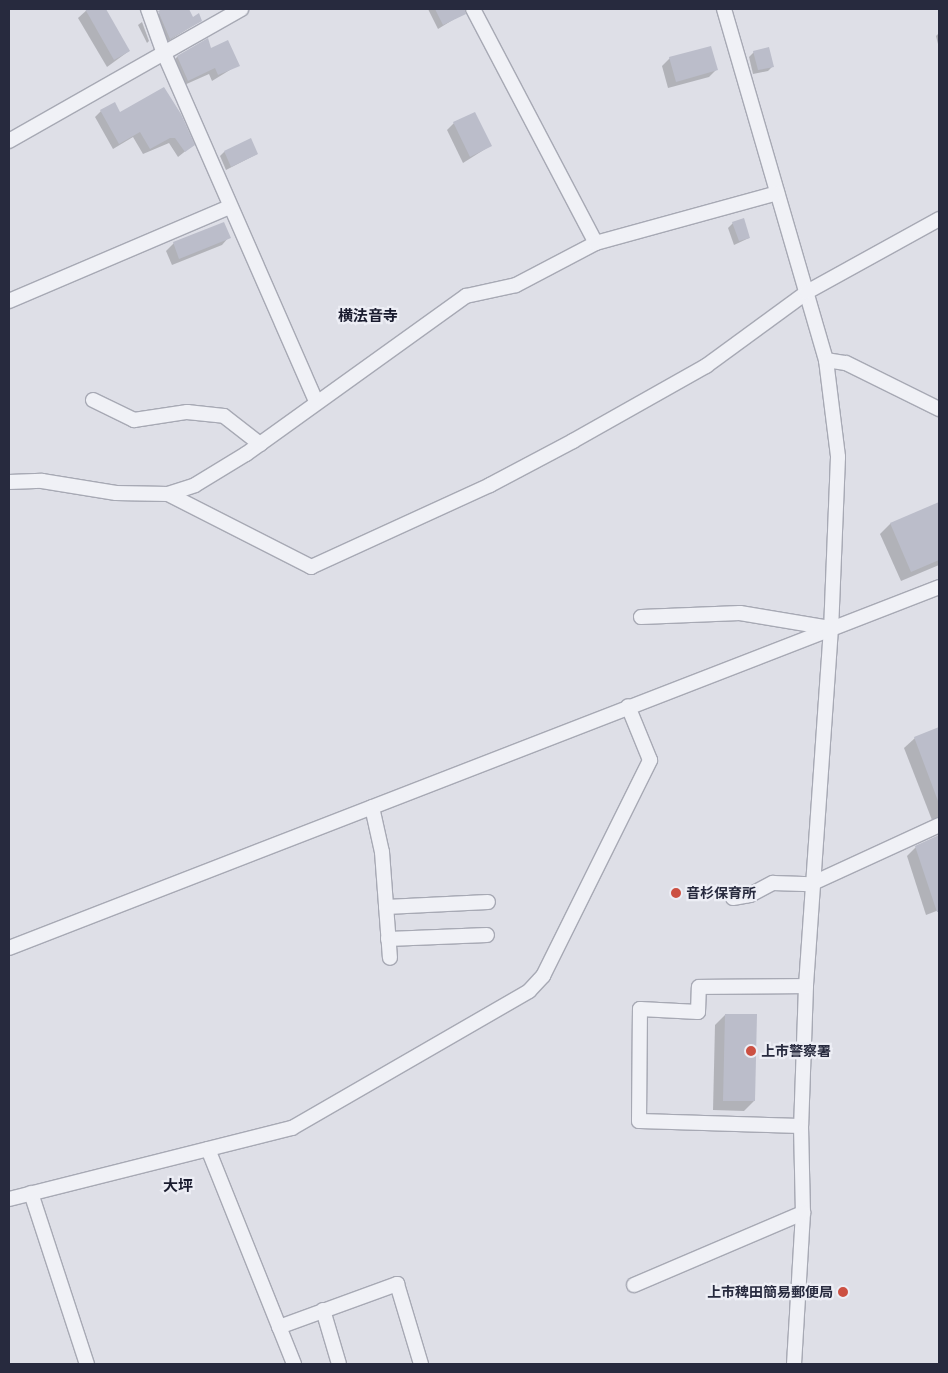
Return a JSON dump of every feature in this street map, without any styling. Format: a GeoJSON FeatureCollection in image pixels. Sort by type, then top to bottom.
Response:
{"type":"FeatureCollection","features":[{"type":"Feature","properties":{"kind":"street"},"geometry":{"type":"LineString","coordinates":[[148,9],[163,51],[229,207],[316,402]]}},
{"type":"Feature","properties":{"kind":"street"},"geometry":{"type":"LineString","coordinates":[[9,141],[163,51],[241,9]]}},
{"type":"Feature","properties":{"kind":"street"},"geometry":{"type":"LineString","coordinates":[[472,9],[596,244]]}},
{"type":"Feature","properties":{"kind":"street"},"geometry":{"type":"LineString","coordinates":[[724,9],[826,360],[838,457],[831,628],[811,884],[806,986],[801,1126],[803,1212],[794,1364]]}},
{"type":"Feature","properties":{"kind":"street"},"geometry":{"type":"LineString","coordinates":[[9,482],[42,481],[116,493],[168,494],[217,474],[466,296],[516,285],[596,244],[777,193]]}},
{"type":"Feature","properties":{"kind":"street"},"geometry":{"type":"LineString","coordinates":[[9,301],[229,207]]}},
{"type":"Feature","properties":{"kind":"street"},"geometry":{"type":"LineString","coordinates":[[168,494],[311,567],[490,485],[589,432],[706,366],[807,292],[939,219]]}},
{"type":"Feature","properties":{"kind":"street"},"geometry":{"type":"LineString","coordinates":[[826,360],[846,363],[939,408]]}},
{"type":"Feature","properties":{"kind":"street"},"geometry":{"type":"LineString","coordinates":[[93,400],[134,420],[187,412],[224,416],[260,444]]}},
{"type":"Feature","properties":{"kind":"street"},"geometry":{"type":"LineString","coordinates":[[9,948],[628,706],[939,587]]}},
{"type":"Feature","properties":{"kind":"street"},"geometry":{"type":"LineString","coordinates":[[641,617],[740,613],[831,628]]}},
{"type":"Feature","properties":{"kind":"street"},"geometry":{"type":"LineString","coordinates":[[9,1199],[292,1128],[529,992],[543,976],[650,760],[628,706]]}},
{"type":"Feature","properties":{"kind":"street"},"geometry":{"type":"LineString","coordinates":[[372,807],[382,852],[390,958]]}},
{"type":"Feature","properties":{"kind":"street"},"geometry":{"type":"LineString","coordinates":[[733,898],[750,895],[773,883],[811,884],[939,825]]}},
{"type":"Feature","properties":{"kind":"street"},"geometry":{"type":"LineString","coordinates":[[386,907],[488,902]]}},
{"type":"Feature","properties":{"kind":"street"},"geometry":{"type":"LineString","coordinates":[[388,939],[487,935]]}},
{"type":"Feature","properties":{"kind":"street"},"geometry":{"type":"LineString","coordinates":[[801,1126],[639,1120],[640,1010],[698,1012],[699,988],[806,986]]}},
{"type":"Feature","properties":{"kind":"street"},"geometry":{"type":"LineString","coordinates":[[208,1149],[294,1364]]}},
{"type":"Feature","properties":{"kind":"street"},"geometry":{"type":"LineString","coordinates":[[31,1193],[87,1364]]}},
{"type":"Feature","properties":{"kind":"street"},"geometry":{"type":"LineString","coordinates":[[634,1285],[803,1212]]}},
{"type":"Feature","properties":{"kind":"street"},"geometry":{"type":"LineString","coordinates":[[279,1327],[397,1284],[421,1364]]}},
{"type":"Feature","properties":{"kind":"street"},"geometry":{"type":"LineString","coordinates":[[323,1310],[339,1364]]}},
{"type":"Feature","properties":{"kind":"building"},"geometry":{"type":"Polygon","coordinates":[[[85,9],[106,9],[130,51],[114,60],[85,9]]]}},
{"type":"Feature","properties":{"kind":"building"},"geometry":{"type":"Polygon","coordinates":[[[162,9],[189,9],[193,17],[199,13],[202,21],[170,39],[158,11],[162,9]]]}},
{"type":"Feature","properties":{"kind":"building"},"geometry":{"type":"Polygon","coordinates":[[[435,9],[464,9],[466,14],[443,25],[435,9]]]}},
{"type":"Feature","properties":{"kind":"building"},"geometry":{"type":"Polygon","coordinates":[[[208,38],[211,48],[228,40],[240,66],[218,75],[215,68],[188,81],[177,56],[208,38]]]}},
{"type":"Feature","properties":{"kind":"building"},"geometry":{"type":"Polygon","coordinates":[[[711,46],[718,70],[676,82],[669,57],[711,46]]]}},
{"type":"Feature","properties":{"kind":"building"},"geometry":{"type":"Polygon","coordinates":[[[769,47],[774,67],[758,70],[753,51],[769,47]]]}},
{"type":"Feature","properties":{"kind":"building"},"geometry":{"type":"Polygon","coordinates":[[[164,87],[181,114],[195,145],[185,152],[175,138],[170,138],[150,149],[140,132],[119,144],[100,110],[115,102],[120,112],[164,87]]]}},
{"type":"Feature","properties":{"kind":"building"},"geometry":{"type":"Polygon","coordinates":[[[475,112],[492,146],[470,157],[453,122],[475,112]]]}},
{"type":"Feature","properties":{"kind":"building"},"geometry":{"type":"Polygon","coordinates":[[[251,138],[258,154],[231,167],[224,151],[251,138]]]}},
{"type":"Feature","properties":{"kind":"building"},"geometry":{"type":"Polygon","coordinates":[[[744,218],[750,238],[739,241],[732,222],[744,218]]]}},
{"type":"Feature","properties":{"kind":"building"},"geometry":{"type":"Polygon","coordinates":[[[224,222],[231,238],[179,259],[173,242],[224,222]]]}},
{"type":"Feature","properties":{"kind":"building"},"geometry":{"type":"Polygon","coordinates":[[[939,502],[939,560],[911,572],[890,523],[939,502]]]}},
{"type":"Feature","properties":{"kind":"building"},"geometry":{"type":"Polygon","coordinates":[[[939,727],[939,801],[938,801],[914,737],[939,727]]]}},
{"type":"Feature","properties":{"kind":"building"},"geometry":{"type":"Polygon","coordinates":[[[939,835],[939,912],[937,912],[915,846],[939,835]]]}},
{"type":"Feature","properties":{"kind":"building"},"geometry":{"type":"Polygon","coordinates":[[[725,1014],[757,1014],[755,1101],[723,1101],[725,1014]]]}},
{"type":"Feature","properties":{"kind":"place","name":"音杉保育所"},"geometry":{"type":"Point","coordinates":[676,893]}},
{"type":"Feature","properties":{"kind":"place","name":"上市警察署"},"geometry":{"type":"Point","coordinates":[751,1051]}},
{"type":"Feature","properties":{"kind":"place","name":"上市稗田簡易郵便局"},"geometry":{"type":"Point","coordinates":[843,1292]}},
{"type":"Feature","properties":{"kind":"district","name":"横法音寺"},"geometry":{"type":"Point","coordinates":[368,316]}},
{"type":"Feature","properties":{"kind":"district","name":"大坪"},"geometry":{"type":"Point","coordinates":[178,1186]}}]}
